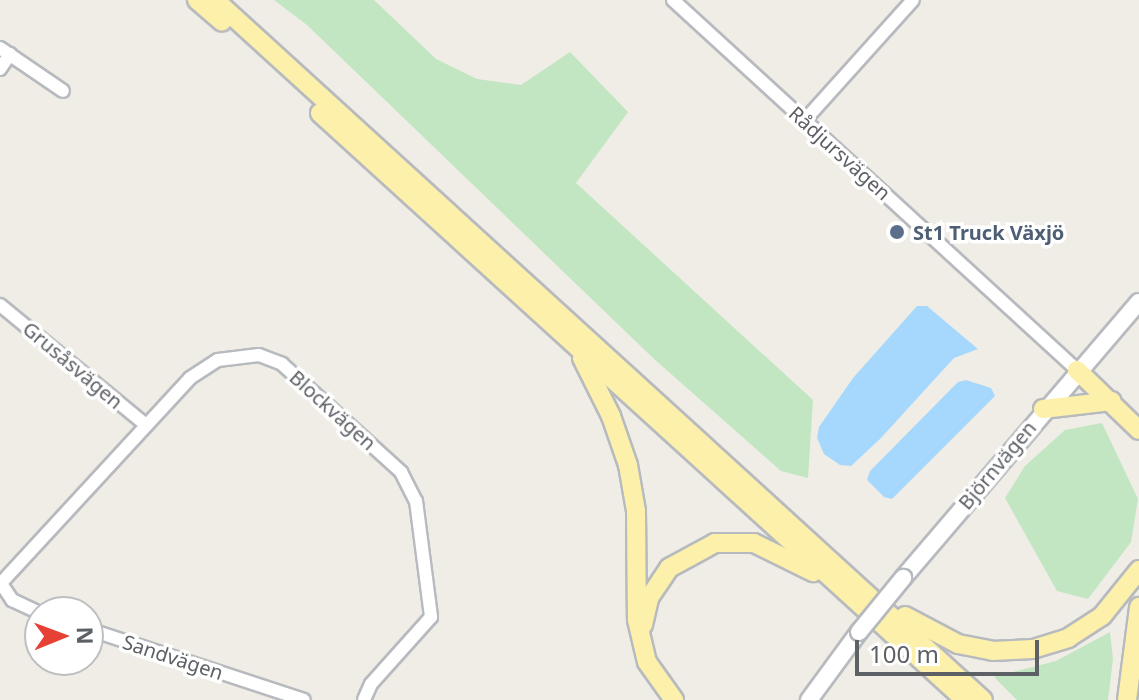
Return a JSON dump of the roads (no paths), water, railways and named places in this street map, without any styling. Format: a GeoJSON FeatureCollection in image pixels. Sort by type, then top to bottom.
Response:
{"type":"FeatureCollection","features":[{"type":"Feature","properties":{"kind":"main road"},"geometry":{"type":"LineString","coordinates":[[197,0],[574,345],[983,700]]}},
{"type":"Feature","properties":{"kind":"main road"},"geometry":{"type":"LineString","coordinates":[[215,0],[865,600],[965,700]]}},
{"type":"Feature","properties":{"kind":"main road"},"geometry":{"type":"LineString","coordinates":[[574,345],[611,416],[628,465],[641,640],[647,662],[674,700]]}},
{"type":"Feature","properties":{"kind":"main road"},"geometry":{"type":"LineString","coordinates":[[1077,370],[1139,430]]}},
{"type":"Feature","properties":{"kind":"main road"},"geometry":{"type":"LineString","coordinates":[[1043,409],[1112,401]]}},
{"type":"Feature","properties":{"kind":"main road"},"geometry":{"type":"LineString","coordinates":[[641,640],[649,598],[658,582],[683,557],[715,543],[774,549],[865,600],[958,644],[1017,651],[1054,643],[1087,627],[1118,601],[1139,570]]}},
{"type":"Feature","properties":{"kind":"main road"},"geometry":{"type":"LineString","coordinates":[[1127,700],[1139,607]]}},
{"type":"Feature","properties":{"kind":"street","name":"Rådjursvägen"},"geometry":{"type":"LineString","coordinates":[[673,0],[1077,370]]}},
{"type":"Feature","properties":{"kind":"street"},"geometry":{"type":"LineString","coordinates":[[805,120],[913,0]]}},
{"type":"Feature","properties":{"kind":"street"},"geometry":{"type":"LineString","coordinates":[[0,69],[5,51],[63,91]]}},
{"type":"Feature","properties":{"kind":"street","name":"Björnvägen"},"geometry":{"type":"LineString","coordinates":[[809,700],[859,632],[1043,409],[1139,302]]}},
{"type":"Feature","properties":{"kind":"street","name":"Grusåsvägen"},"geometry":{"type":"LineString","coordinates":[[0,305],[146,425]]}},
{"type":"Feature","properties":{"kind":"street","name":"Blockvägen"},"geometry":{"type":"LineString","coordinates":[[1,582],[190,378],[218,360],[259,355],[282,364],[401,472],[416,501],[431,617],[371,684],[364,700]]}},
{"type":"Feature","properties":{"kind":"street"},"geometry":{"type":"LineString","coordinates":[[1,582],[12,600],[24,606]]}},
{"type":"Feature","properties":{"kind":"street","name":"Sandvägen"},"geometry":{"type":"LineString","coordinates":[[104,634],[304,700]]}},
{"type":"Feature","properties":{"kind":"water"},"geometry":{"type":"Polygon","coordinates":[[[917,306],[927,306],[978,349],[954,358],[880,439],[851,466],[840,465],[824,454],[817,438],[819,427],[853,378],[917,306]]]}},
{"type":"Feature","properties":{"kind":"water"},"geometry":{"type":"Polygon","coordinates":[[[966,380],[991,388],[995,396],[892,499],[884,497],[867,480],[870,471],[958,382],[966,380]]]}},
{"type":"Feature","properties":{"kind":"place","name":"St1 Truck Växjö"},"geometry":{"type":"Point","coordinates":[897,232]}}]}
